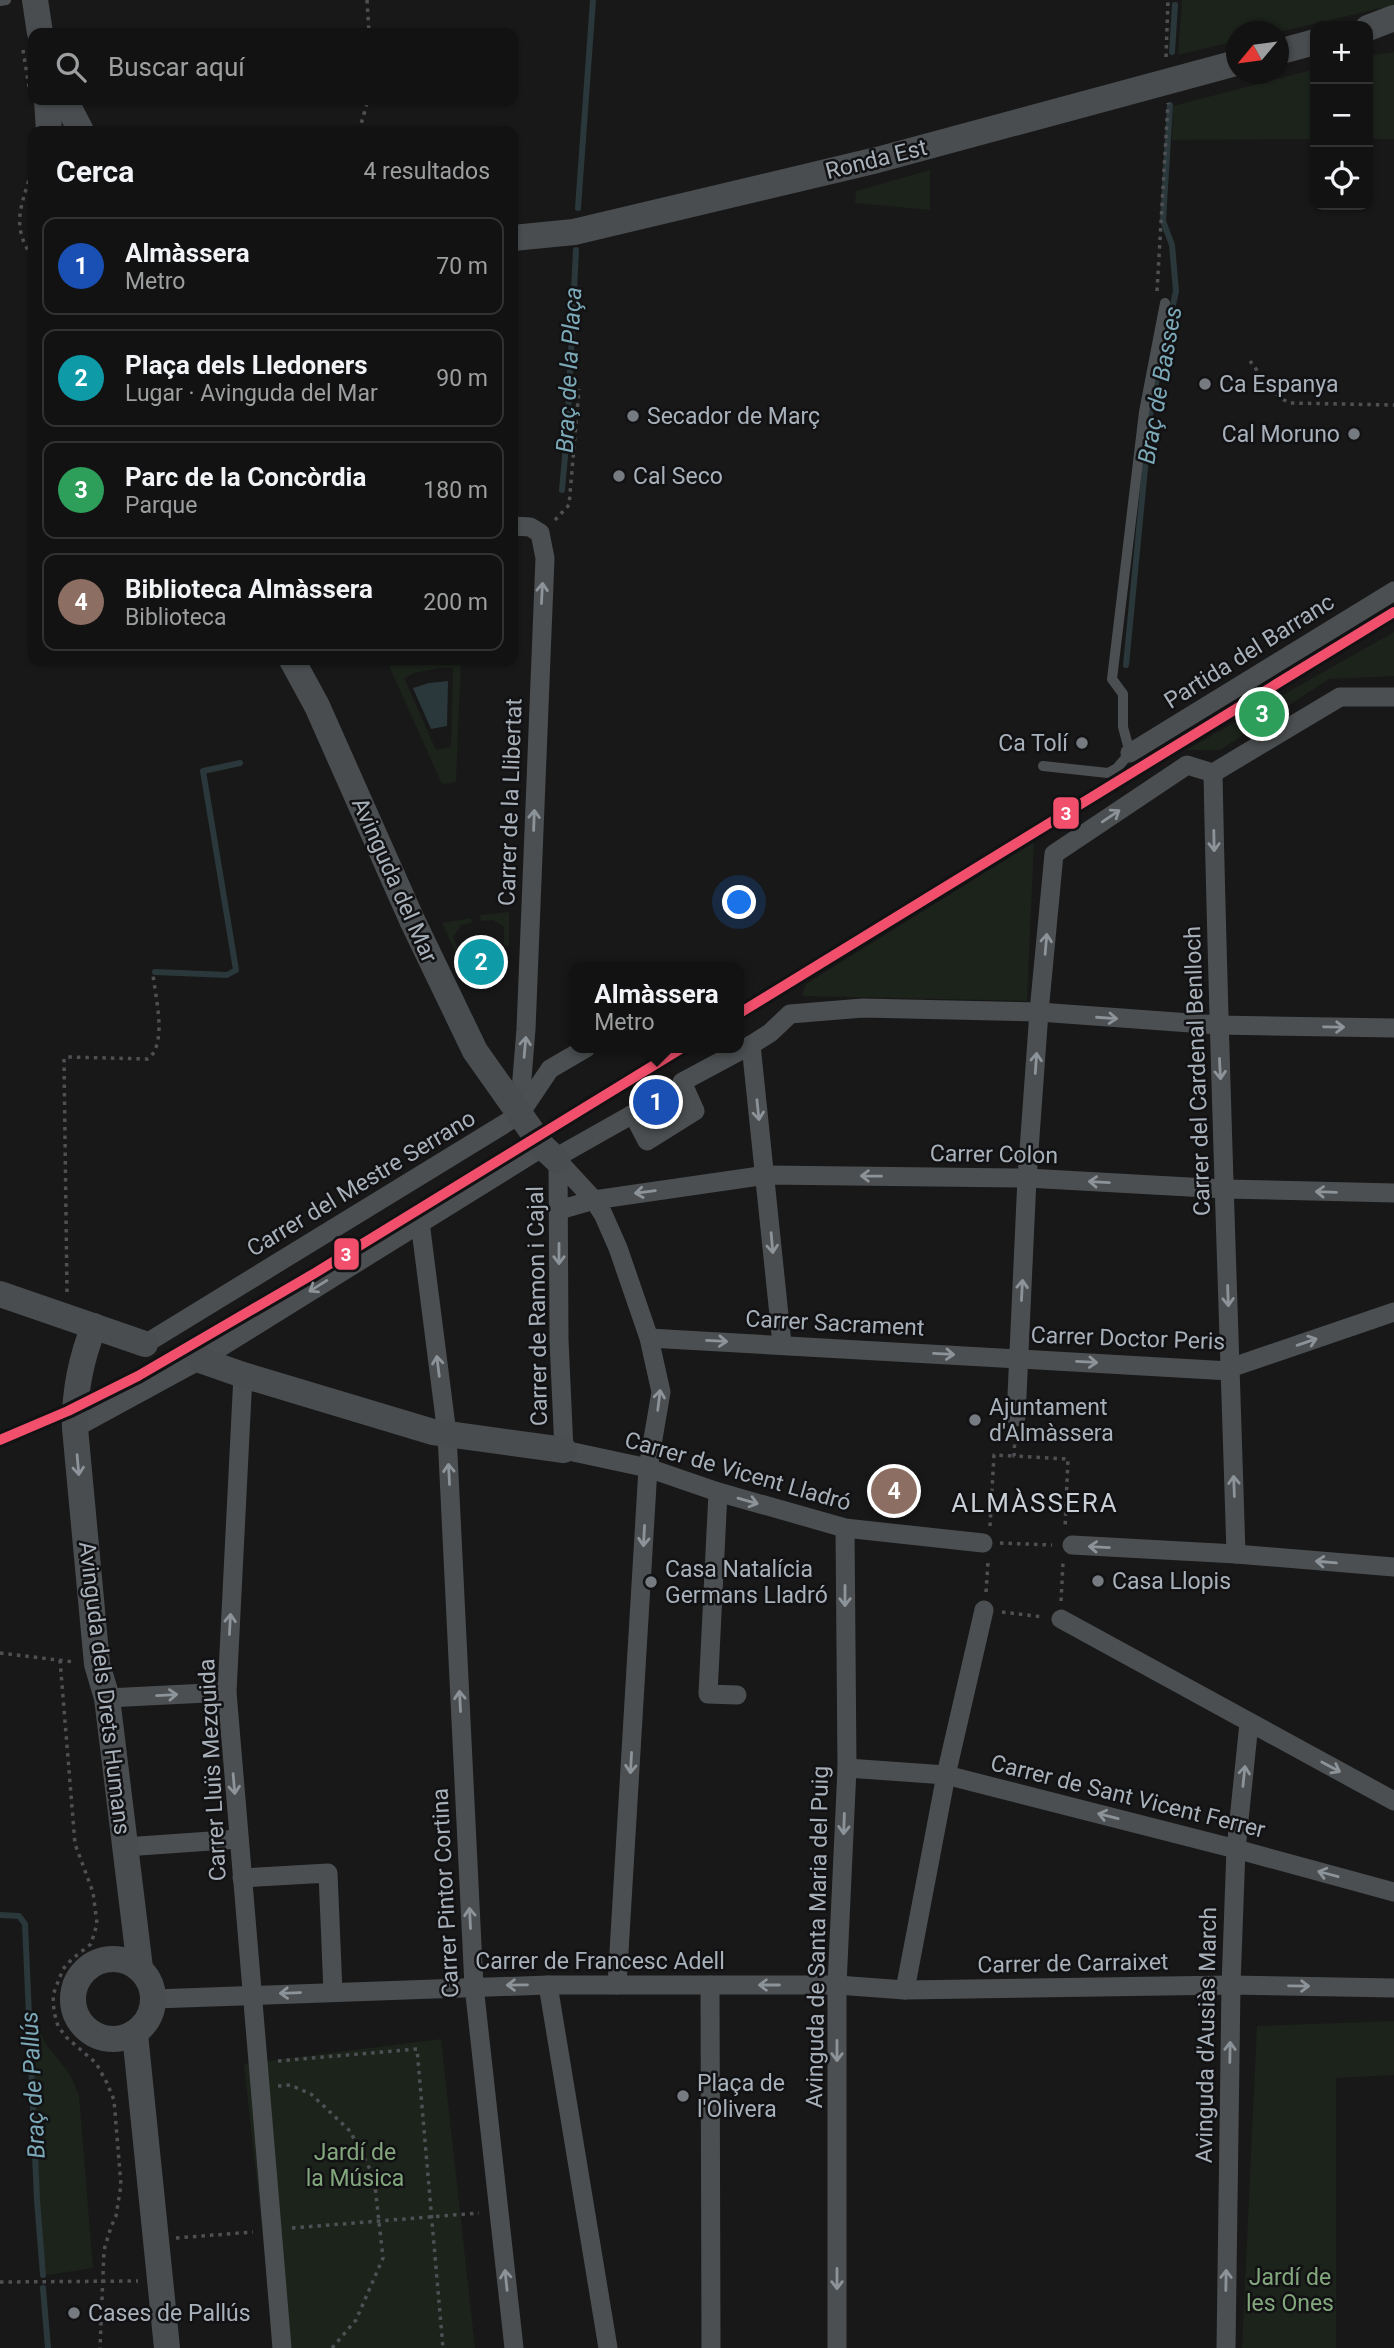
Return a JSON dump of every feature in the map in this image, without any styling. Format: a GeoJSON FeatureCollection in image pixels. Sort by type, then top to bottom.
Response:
{"type":"FeatureCollection","features":[{"type":"Feature","properties":{"kind":"street"},"geometry":{"type":"LineString","coordinates":[[35,0],[39,28]]}},
{"type":"Feature","properties":{"kind":"street"},"geometry":{"type":"LineString","coordinates":[[1289,49],[1310,43]]}},
{"type":"Feature","properties":{"kind":"street","name":"Ronda Est"},"geometry":{"type":"LineString","coordinates":[[518,238],[574,232],[877,160],[1226,66]]}},
{"type":"Feature","properties":{"kind":"street"},"geometry":{"type":"LineString","coordinates":[[47,105],[49,126]]}},
{"type":"Feature","properties":{"kind":"street"},"geometry":{"type":"LineString","coordinates":[[67,105],[78,126]]}},
{"type":"Feature","properties":{"kind":"street"},"geometry":{"type":"LineString","coordinates":[[518,526],[530,527],[540,533]]}},
{"type":"Feature","properties":{"kind":"street","name":"Carrer de la Llibertat"},"geometry":{"type":"LineString","coordinates":[[519,1115],[526,1029],[545,558],[544,542],[540,533]]}},
{"type":"Feature","properties":{"kind":"street","name":"Partida del Barranc"},"geometry":{"type":"LineString","coordinates":[[1130,753],[1394,591]]}},
{"type":"Feature","properties":{"kind":"street","name":"Avinguda del Mar"},"geometry":{"type":"LineString","coordinates":[[295,665],[317,706],[475,1051],[519,1115],[552,1155]]}},
{"type":"Feature","properties":{"kind":"street"},"geometry":{"type":"LineString","coordinates":[[1016,1417],[1027,1178],[1054,854],[1187,765],[1213,773],[1340,697],[1394,697]]}},
{"type":"Feature","properties":{"kind":"street","name":"Carrer del Cardenal Benlloch"},"geometry":{"type":"LineString","coordinates":[[1213,773],[1218,1025],[1236,1554]]}},
{"type":"Feature","properties":{"kind":"street"},"geometry":{"type":"LineString","coordinates":[[744,1049],[770,1033],[790,1014],[863,1008],[1039,1012],[1218,1025],[1394,1028]]}},
{"type":"Feature","properties":{"kind":"street"},"geometry":{"type":"LineString","coordinates":[[751,1045],[782,1344]]}},
{"type":"Feature","properties":{"kind":"street","name":"Carrer del Mestre Serrano"},"geometry":{"type":"LineString","coordinates":[[145,1344],[519,1115],[550,1069],[577,1053]]}},
{"type":"Feature","properties":{"kind":"street"},"geometry":{"type":"LineString","coordinates":[[75,1428],[200,1360],[420,1222],[632,1114],[647,1141],[695,1111],[682,1082],[736,1053]]}},
{"type":"Feature","properties":{"kind":"street"},"geometry":{"type":"LineString","coordinates":[[552,1155],[594,1199],[604,1214],[649,1338],[662,1392],[648,1468],[617,1984]]}},
{"type":"Feature","properties":{"kind":"street","name":"Carrer de Ramon i Cajal"},"geometry":{"type":"LineString","coordinates":[[552,1155],[559,1210],[559,1340],[564,1450]]}},
{"type":"Feature","properties":{"kind":"street","name":"Carrer Colon"},"geometry":{"type":"LineString","coordinates":[[559,1210],[594,1199],[766,1175],[1027,1178],[1225,1189],[1394,1193]]}},
{"type":"Feature","properties":{"kind":"street","name":"Carrer Pintor Cortina"},"geometry":{"type":"LineString","coordinates":[[420,1222],[447,1434],[474,1986],[514,2348]]}},
{"type":"Feature","properties":{"kind":"street"},"geometry":{"type":"LineString","coordinates":[[0,1294],[145,1344]]}},
{"type":"Feature","properties":{"kind":"street","name":"Carrer Doctor Peris"},"geometry":{"type":"LineString","coordinates":[[1019,1358],[1230,1371],[1230,1368],[1394,1312]]}},
{"type":"Feature","properties":{"kind":"street","name":"Avinguda dels Drets Humans"},"geometry":{"type":"LineString","coordinates":[[94,1326],[78,1379],[74,1407],[75,1428],[97,1664],[107,1698],[140,1968]]}},
{"type":"Feature","properties":{"kind":"street","name":"Carrer Sacrament"},"geometry":{"type":"LineString","coordinates":[[649,1338],[1019,1358]]}},
{"type":"Feature","properties":{"kind":"street"},"geometry":{"type":"LineString","coordinates":[[200,1360],[243,1376],[433,1432],[564,1450]]}},
{"type":"Feature","properties":{"kind":"street","name":"Carrer Lluïs Mezquida"},"geometry":{"type":"LineString","coordinates":[[243,1376],[227,1692],[282,2348]]}},
{"type":"Feature","properties":{"kind":"street","name":"Carrer de Vicent Lladró"},"geometry":{"type":"LineString","coordinates":[[564,1450],[648,1468],[718,1492],[845,1528],[986,1543]]}},
{"type":"Feature","properties":{"kind":"street"},"geometry":{"type":"LineString","coordinates":[[718,1492],[708,1694],[737,1695]]}},
{"type":"Feature","properties":{"kind":"street","name":"Avinguda de Santa Maria del Puig"},"geometry":{"type":"LineString","coordinates":[[837,2348],[837,1985],[846,1768],[845,1528]]}},
{"type":"Feature","properties":{"kind":"street"},"geometry":{"type":"LineString","coordinates":[[1068,1545],[1236,1554],[1394,1567]]}},
{"type":"Feature","properties":{"kind":"street"},"geometry":{"type":"LineString","coordinates":[[905,1990],[946,1775],[985,1611]]}},
{"type":"Feature","properties":{"kind":"street"},"geometry":{"type":"LineString","coordinates":[[1060,1619],[1394,1801]]}},
{"type":"Feature","properties":{"kind":"street"},"geometry":{"type":"LineString","coordinates":[[107,1698],[227,1692]]}},
{"type":"Feature","properties":{"kind":"street","name":"Avinguda d'Ausiàs March"},"geometry":{"type":"LineString","coordinates":[[1226,2348],[1231,1984],[1236,1849],[1249,1723]]}},
{"type":"Feature","properties":{"kind":"street","name":"Carrer de Sant Vicent Ferrer"},"geometry":{"type":"LineString","coordinates":[[846,1768],[946,1775],[1394,1892]]}},
{"type":"Feature","properties":{"kind":"street"},"geometry":{"type":"LineString","coordinates":[[125,1847],[239,1839]]}},
{"type":"Feature","properties":{"kind":"street"},"geometry":{"type":"LineString","coordinates":[[242,1878],[328,1873],[334,1992]]}},
{"type":"Feature","properties":{"kind":"street"},"geometry":{"type":"LineString","coordinates":[[114,1958],[128,1961],[140,1968],[152,1987],[154,1999],[149,2020],[135,2034],[108,2040],[95,2036],[84,2028],[76,2016],[73,2003],[74,1989],[79,1977],[89,1967],[114,1958]]}},
{"type":"Feature","properties":{"kind":"street","name":"Carrer de Carraixet"},"geometry":{"type":"LineString","coordinates":[[837,1985],[905,1990],[1231,1984],[1394,1988]]}},
{"type":"Feature","properties":{"kind":"street"},"geometry":{"type":"LineString","coordinates":[[548,1985],[608,2348]]}},
{"type":"Feature","properties":{"kind":"street"},"geometry":{"type":"LineString","coordinates":[[710,1985],[711,2348]]}},
{"type":"Feature","properties":{"kind":"street","name":"Carrer de Francesc Adell"},"geometry":{"type":"LineString","coordinates":[[154,1999],[474,1986],[837,1985]]}},
{"type":"Feature","properties":{"kind":"street"},"geometry":{"type":"LineString","coordinates":[[135,2034],[167,2348]]}},
{"type":"Feature","properties":{"kind":"lane"},"geometry":{"type":"LineString","coordinates":[[0,1],[6,0]]}},
{"type":"Feature","properties":{"kind":"lane"},"geometry":{"type":"LineString","coordinates":[[1043,766],[1108,773],[1117,768],[1130,753],[1123,727],[1123,694],[1112,679],[1144,412],[1165,303]]}},
{"type":"Feature","properties":{"kind":"path"},"geometry":{"type":"LineString","coordinates":[[367,0],[369,28]]}},
{"type":"Feature","properties":{"kind":"path"},"geometry":{"type":"LineString","coordinates":[[1165,303],[1158,296],[1156,286],[1167,128],[1165,51],[1168,0]]}},
{"type":"Feature","properties":{"kind":"path"},"geometry":{"type":"LineString","coordinates":[[360,126],[367,105]]}},
{"type":"Feature","properties":{"kind":"path"},"geometry":{"type":"LineString","coordinates":[[1250,361],[1274,392],[1290,403],[1394,405]]}},
{"type":"Feature","properties":{"kind":"path"},"geometry":{"type":"LineString","coordinates":[[540,533],[569,505],[579,389]]}},
{"type":"Feature","properties":{"kind":"path"},"geometry":{"type":"LineString","coordinates":[[69,1319],[64,1059],[67,1056],[148,1059],[153,1055],[159,1043],[153,974]]}},
{"type":"Feature","properties":{"kind":"path"},"geometry":{"type":"LineString","coordinates":[[1014,1456],[1016,1417]]}},
{"type":"Feature","properties":{"kind":"path"},"geometry":{"type":"LineString","coordinates":[[995,1455],[1014,1456],[1068,1459],[1068,1545],[1060,1619],[985,1611],[986,1543],[995,1455]]}},
{"type":"Feature","properties":{"kind":"path"},"geometry":{"type":"LineString","coordinates":[[986,1543],[1068,1545]]}},
{"type":"Feature","properties":{"kind":"path"},"geometry":{"type":"LineString","coordinates":[[0,1653],[97,1664]]}},
{"type":"Feature","properties":{"kind":"path"},"geometry":{"type":"LineString","coordinates":[[60,1660],[75,1844],[93,1892],[97,1924],[91,1944],[63,1969],[53,1995],[54,2012],[58,2026],[66,2037],[96,2063],[114,2100],[121,2185],[117,2216],[104,2250],[100,2348]]}},
{"type":"Feature","properties":{"kind":"path"},"geometry":{"type":"LineString","coordinates":[[258,2063],[417,2049],[443,2348]]}},
{"type":"Feature","properties":{"kind":"path"},"geometry":{"type":"LineString","coordinates":[[260,2087],[290,2085],[311,2094],[350,2131],[374,2177],[383,2258],[356,2320],[332,2348]]}},
{"type":"Feature","properties":{"kind":"path"},"geometry":{"type":"LineString","coordinates":[[156,2239],[499,2211]]}},
{"type":"Feature","properties":{"kind":"path"},"geometry":{"type":"LineString","coordinates":[[0,2283],[160,2281]]}},
{"type":"Feature","properties":{"kind":"green space"},"geometry":{"type":"Polygon","coordinates":[[[1182,0],[1394,0],[1394,5],[1326,21],[1310,21],[1310,25],[1289,30],[1289,21],[1226,21],[1226,43],[1178,55],[1182,0]]]}},
{"type":"Feature","properties":{"kind":"green space"},"geometry":{"type":"Polygon","coordinates":[[[1394,52],[1394,139],[1373,139],[1373,55],[1394,52]]]}},
{"type":"Feature","properties":{"kind":"green space"},"geometry":{"type":"Polygon","coordinates":[[[1310,70],[1310,139],[1172,140],[1173,106],[1257,84],[1289,84],[1289,76],[1310,70]]]}},
{"type":"Feature","properties":{"kind":"green space"},"geometry":{"type":"Polygon","coordinates":[[[930,170],[930,210],[855,203],[856,191],[930,170]]]}},
{"type":"Feature","properties":{"kind":"green space"},"geometry":{"type":"Polygon","coordinates":[[[1394,632],[1394,676],[1329,679],[1220,750],[1186,750],[1394,632]]]}},
{"type":"Feature","properties":{"kind":"green space"},"geometry":{"type":"Polygon","coordinates":[[[461,665],[456,782],[442,784],[389,666],[461,665]],[[453,668],[414,673],[404,678],[436,750],[451,747],[453,668]]]}},
{"type":"Feature","properties":{"kind":"green space"},"geometry":{"type":"Polygon","coordinates":[[[1034,842],[1027,1001],[802,996],[806,984],[1034,842]]]}},
{"type":"Feature","properties":{"kind":"green space"},"geometry":{"type":"Polygon","coordinates":[[[509,912],[509,946],[504,946],[504,927],[493,920],[481,921],[480,915],[509,912]]]}},
{"type":"Feature","properties":{"kind":"green space"},"geometry":{"type":"Polygon","coordinates":[[[471,918],[472,923],[461,925],[453,937],[461,956],[458,958],[442,923],[471,918]]]}},
{"type":"Feature","properties":{"kind":"green space"},"geometry":{"type":"Polygon","coordinates":[[[34,2020],[46,2044],[69,2073],[79,2095],[93,2268],[48,2275],[38,2198],[30,2021],[34,2020]]]}},
{"type":"Feature","properties":{"kind":"green space","name":"Jardí de les Ones"},"geometry":{"type":"Polygon","coordinates":[[[1394,2021],[1394,2075],[1336,2078],[1336,2348],[1242,2348],[1257,2026],[1394,2021]]]}},
{"type":"Feature","properties":{"kind":"green space","name":"Jardí de la Música"},"geometry":{"type":"Polygon","coordinates":[[[441,2039],[475,2348],[275,2348],[244,2064],[441,2039]]]}},
{"type":"Feature","properties":{"kind":"shaded area"},"geometry":{"type":"Polygon","coordinates":[[[448,681],[447,726],[431,729],[413,688],[448,681]]]}},
{"type":"Feature","properties":{"kind":"waterway","name":"Braç de la Plaça"},"geometry":{"type":"LineString","coordinates":[[578,208],[593,0]]}},
{"type":"Feature","properties":{"kind":"waterway","name":"Braç de Basses"},"geometry":{"type":"LineString","coordinates":[[1172,52],[1175,5]]}},
{"type":"Feature","properties":{"kind":"waterway","name":"Braç de Basses"},"geometry":{"type":"LineString","coordinates":[[1126,665],[1151,406],[1176,291],[1172,245],[1163,221],[1170,105]]}},
{"type":"Feature","properties":{"kind":"waterway","name":"Braç de la Plaça"},"geometry":{"type":"LineString","coordinates":[[562,490],[576,250]]}},
{"type":"Feature","properties":{"kind":"waterway"},"geometry":{"type":"LineString","coordinates":[[155,972],[227,975],[236,970],[203,771],[240,763]]}},
{"type":"Feature","properties":{"kind":"waterway","name":"Braç de Pallús"},"geometry":{"type":"LineString","coordinates":[[0,1915],[19,1916],[25,1924],[37,2200],[43,2275]]}},
{"type":"Feature","properties":{"kind":"waterway","name":"Braç de Pallús"},"geometry":{"type":"LineString","coordinates":[[43,2288],[48,2348]]}},
{"type":"Feature","properties":{"kind":"transit line","name":"3"},"geometry":{"type":"LineString","coordinates":[[744,1010],[1394,612]]}},
{"type":"Feature","properties":{"kind":"transit line","name":"3"},"geometry":{"type":"LineString","coordinates":[[0,1440],[68,1411],[138,1376],[315,1273],[674,1053]]}},
{"type":"Feature","properties":{"kind":"place","name":"Ca Espanya"},"geometry":{"type":"Point","coordinates":[1205,384]}},
{"type":"Feature","properties":{"kind":"place","name":"Secador de Març"},"geometry":{"type":"Point","coordinates":[633,416]}},
{"type":"Feature","properties":{"kind":"place","name":"Cal Moruno"},"geometry":{"type":"Point","coordinates":[1354,434]}},
{"type":"Feature","properties":{"kind":"place","name":"Cal Seco"},"geometry":{"type":"Point","coordinates":[619,476]}},
{"type":"Feature","properties":{"kind":"place","name":"Parc de la Concòrdia"},"geometry":{"type":"Point","coordinates":[1262,714]}},
{"type":"Feature","properties":{"kind":"place","name":"Ca Tolí"},"geometry":{"type":"Point","coordinates":[1082,743]}},
{"type":"Feature","properties":{"kind":"place","name":"Plaça dels Lledoners"},"geometry":{"type":"Point","coordinates":[481,962]}},
{"type":"Feature","properties":{"kind":"place","name":"Almàssera"},"geometry":{"type":"Point","coordinates":[656,1102]}},
{"type":"Feature","properties":{"kind":"place","name":"Ajuntament d'Almàssera"},"geometry":{"type":"Point","coordinates":[975,1420]}},
{"type":"Feature","properties":{"kind":"place","name":"Biblioteca Almàssera"},"geometry":{"type":"Point","coordinates":[894,1491]}},
{"type":"Feature","properties":{"kind":"place","name":"Casa Llopis"},"geometry":{"type":"Point","coordinates":[1098,1581]}},
{"type":"Feature","properties":{"kind":"place","name":"Casa Natalícia Germans Lladró"},"geometry":{"type":"Point","coordinates":[651,1582]}},
{"type":"Feature","properties":{"kind":"place","name":"Plaça de l'Olivera"},"geometry":{"type":"Point","coordinates":[683,2096]}},
{"type":"Feature","properties":{"kind":"place","name":"Cases de Pallús"},"geometry":{"type":"Point","coordinates":[74,2313]}},
{"type":"Feature","properties":{"kind":"district","name":"ALMÀSSERA"},"geometry":{"type":"Point","coordinates":[1035,1503]}}]}
